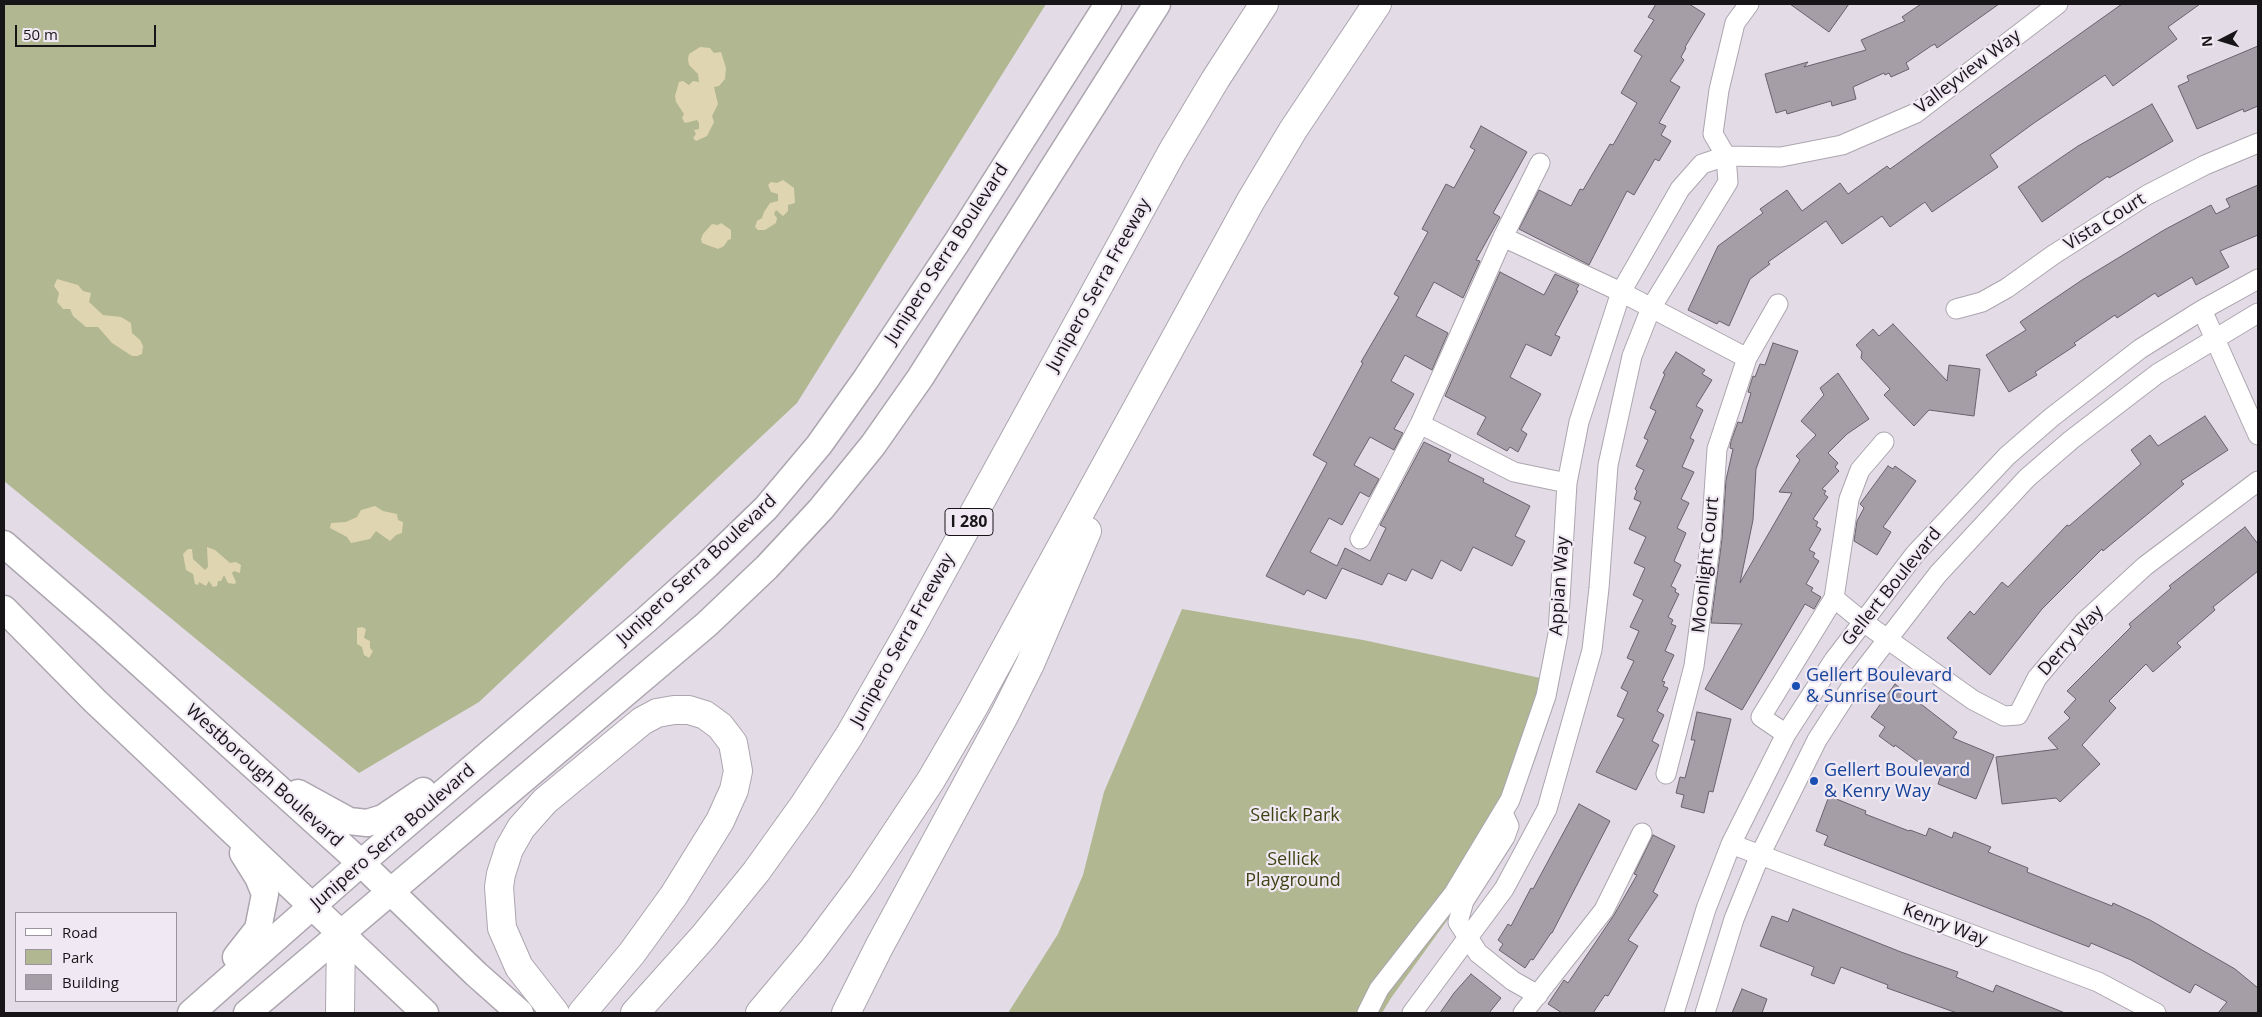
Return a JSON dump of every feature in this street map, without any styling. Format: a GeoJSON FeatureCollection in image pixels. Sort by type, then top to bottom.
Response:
{"type":"FeatureCollection","features":[{"type":"Feature","properties":{"kind":"highway","name":"Junipero Serra Freeway"},"geometry":{"type":"LineString","coordinates":[[635,1013],[704,936],[756,872],[804,805],[849,736],[907,635],[1172,152],[1264,4]]}},
{"type":"Feature","properties":{"kind":"highway"},"geometry":{"type":"LineString","coordinates":[[760,1013],[847,904],[918,801],[973,708],[1271,166],[1377,4]]}},
{"type":"Feature","properties":{"kind":"highway"},"geometry":{"type":"LineString","coordinates":[[846,1013],[878,947],[986,750],[1030,664],[1151,383]]}},
{"type":"Feature","properties":{"kind":"highway"},"geometry":{"type":"LineString","coordinates":[[555,1013],[519,967],[502,928],[499,888],[501,874],[509,849],[521,828],[545,802],[634,727],[650,716],[665,711],[681,709],[697,712],[720,726],[733,743],[738,771],[734,790],[720,821],[674,895],[632,953],[588,1007]]}},
{"type":"Feature","properties":{"kind":"highway"},"geometry":{"type":"LineString","coordinates":[[340,1013],[341,934]]}},
{"type":"Feature","properties":{"kind":"main road","name":"Junipero Serra Boulevard"},"geometry":{"type":"LineString","coordinates":[[191,1013],[361,863],[707,565],[766,508],[794,477],[838,419],[911,312],[1108,4]]}},
{"type":"Feature","properties":{"kind":"main road"},"geometry":{"type":"LineString","coordinates":[[247,1013],[707,624],[767,568],[821,509],[873,445],[920,378],[1157,4]]}},
{"type":"Feature","properties":{"kind":"main road","name":"Westborough Boulevard"},"geometry":{"type":"LineString","coordinates":[[4,544],[104,631],[361,863],[390,893],[520,1013]]}},
{"type":"Feature","properties":{"kind":"main road"},"geometry":{"type":"LineString","coordinates":[[4,609],[95,701],[425,1013]]}},
{"type":"Feature","properties":{"kind":"main road"},"geometry":{"type":"LineString","coordinates":[[260,772],[349,821],[367,823],[383,818],[522,726]]}},
{"type":"Feature","properties":{"kind":"main road"},"geometry":{"type":"LineString","coordinates":[[191,1013],[258,929],[264,910],[265,894],[258,877],[220,819]]}},
{"type":"Feature","properties":{"kind":"street"},"geometry":{"type":"LineString","coordinates":[[1412,1013],[1504,889],[1547,809],[1592,650],[1599,588],[1608,465],[1632,356],[1651,308],[1728,182],[1726,156],[1713,134],[1719,90],[1736,23],[1749,4]]}},
{"type":"Feature","properties":{"kind":"street","name":"Valleyview Way"},"geometry":{"type":"LineString","coordinates":[[1726,156],[1781,157],[1842,145],[1916,112],[2058,4]]}},
{"type":"Feature","properties":{"kind":"street","name":"Vista Court"},"geometry":{"type":"LineString","coordinates":[[1956,309],[1982,302],[2007,288],[2052,255],[2148,194],[2205,165],[2258,143]]}},
{"type":"Feature","properties":{"kind":"street","name":"Appian Way"},"geometry":{"type":"LineString","coordinates":[[1366,1013],[1379,989],[1454,893],[1510,800],[1546,696],[1558,634],[1567,483],[1579,422],[1621,292],[1680,189],[1702,164],[1726,156]]}},
{"type":"Feature","properties":{"kind":"street"},"geometry":{"type":"LineString","coordinates":[[1360,539],[1420,424],[1503,237],[1540,163]]}},
{"type":"Feature","properties":{"kind":"street"},"geometry":{"type":"LineString","coordinates":[[1503,237],[1621,292],[1747,358]]}},
{"type":"Feature","properties":{"kind":"street","name":"Gellert Boulevard"},"geometry":{"type":"LineString","coordinates":[[1674,1013],[1706,909],[1731,844],[1786,734],[1862,621],[1915,554],[2007,456],[2094,383],[2140,349],[2202,310],[2258,279]]}},
{"type":"Feature","properties":{"kind":"street","name":"Moonlight Court"},"geometry":{"type":"LineString","coordinates":[[1666,774],[1694,666],[1711,538],[1717,449],[1747,358],[1778,304]]}},
{"type":"Feature","properties":{"kind":"street"},"geometry":{"type":"LineString","coordinates":[[2202,310],[2258,435]]}},
{"type":"Feature","properties":{"kind":"street","name":"Gellert Boulevard"},"geometry":{"type":"LineString","coordinates":[[1705,1013],[1734,919],[1760,855],[1818,740],[1853,684],[1886,639],[1938,574],[2027,478],[2112,406],[2157,374],[2258,313]]}},
{"type":"Feature","properties":{"kind":"street"},"geometry":{"type":"LineString","coordinates":[[1420,424],[1514,472],[1567,483]]}},
{"type":"Feature","properties":{"kind":"street"},"geometry":{"type":"LineString","coordinates":[[1786,734],[1761,717],[1834,598],[1849,499],[1860,470],[1884,442]]}},
{"type":"Feature","properties":{"kind":"street","name":"Derry Way"},"geometry":{"type":"LineString","coordinates":[[1886,639],[1973,700],[2004,716],[2018,714],[2037,678],[2084,622],[2145,566],[2258,481]]}},
{"type":"Feature","properties":{"kind":"street"},"geometry":{"type":"LineString","coordinates":[[1834,598],[1886,639]]}},
{"type":"Feature","properties":{"kind":"street"},"geometry":{"type":"LineString","coordinates":[[1503,813],[1509,826],[1505,837],[1460,909],[1458,922],[1478,953],[1513,981],[1538,995]]}},
{"type":"Feature","properties":{"kind":"street"},"geometry":{"type":"LineString","coordinates":[[1523,1013],[1604,910],[1642,833]]}},
{"type":"Feature","properties":{"kind":"street","name":"Kenry Way"},"geometry":{"type":"LineString","coordinates":[[1731,844],[2098,982],[2156,1013]]}},
{"type":"Feature","properties":{"kind":"green space"},"geometry":{"type":"Polygon","coordinates":[[[4,4],[1046,4],[797,403],[479,702],[359,773],[4,481],[4,4]]]}},
{"type":"Feature","properties":{"kind":"green space","name":"Selick Park"},"geometry":{"type":"Polygon","coordinates":[[[1182,609],[1363,640],[1559,682],[1535,760],[1514,809],[1469,890],[1382,1013],[1008,1013],[1058,934],[1083,875],[1104,792],[1182,609]]]}},
{"type":"Feature","properties":{"kind":"sand"},"geometry":{"type":"Polygon","coordinates":[[[700,47],[710,48],[714,53],[721,52],[726,68],[725,79],[719,86],[714,87],[718,104],[712,116],[714,122],[707,136],[696,141],[693,138],[696,134],[694,130],[699,129],[699,123],[697,120],[685,123],[682,118],[684,114],[676,102],[675,96],[679,82],[683,81],[689,85],[693,81],[699,82],[698,74],[689,65],[688,59],[689,54],[700,47]]]}},
{"type":"Feature","properties":{"kind":"sand"},"geometry":{"type":"Polygon","coordinates":[[[783,180],[794,188],[795,203],[788,205],[788,211],[783,216],[776,210],[774,214],[777,218],[776,223],[765,230],[758,230],[755,227],[757,221],[762,218],[770,203],[778,201],[778,194],[771,192],[768,185],[771,182],[777,183],[783,180]]]}},
{"type":"Feature","properties":{"kind":"sand"},"geometry":{"type":"Polygon","coordinates":[[[721,223],[731,230],[731,239],[718,249],[702,243],[703,234],[712,224],[718,225],[721,223]]]}},
{"type":"Feature","properties":{"kind":"sand"},"geometry":{"type":"Polygon","coordinates":[[[57,279],[78,285],[83,291],[91,293],[89,302],[103,315],[121,317],[131,323],[132,333],[140,340],[143,346],[142,354],[132,356],[112,343],[98,327],[86,327],[73,316],[70,309],[63,309],[57,302],[59,293],[54,286],[57,279]]]}},
{"type":"Feature","properties":{"kind":"sand"},"geometry":{"type":"Polygon","coordinates":[[[375,506],[383,511],[397,514],[398,520],[403,522],[402,533],[396,535],[390,541],[376,531],[370,539],[351,543],[347,537],[330,528],[331,523],[346,522],[357,517],[361,510],[375,506]]]}},
{"type":"Feature","properties":{"kind":"sand"},"geometry":{"type":"Polygon","coordinates":[[[207,547],[215,550],[230,563],[236,562],[241,565],[240,573],[234,571],[232,573],[235,584],[228,583],[224,575],[221,581],[218,581],[217,586],[213,587],[209,581],[206,586],[199,582],[198,585],[195,584],[193,574],[186,570],[183,554],[188,549],[192,549],[193,559],[205,570],[208,567],[207,547]]]}},
{"type":"Feature","properties":{"kind":"sand"},"geometry":{"type":"Polygon","coordinates":[[[362,627],[366,629],[364,638],[370,641],[370,648],[373,651],[369,658],[364,655],[362,647],[357,644],[357,628],[362,627]]]}},
{"type":"Feature","properties":{"kind":"building"},"geometry":{"type":"Polygon","coordinates":[[[1656,4],[1689,4],[1705,14],[1685,47],[1681,57],[1684,60],[1670,81],[1680,87],[1659,123],[1666,126],[1661,135],[1671,141],[1659,161],[1655,159],[1634,195],[1627,191],[1589,265],[1519,229],[1539,190],[1571,206],[1580,189],[1583,190],[1610,144],[1613,145],[1637,103],[1621,93],[1642,56],[1634,51],[1654,20],[1648,17],[1656,4]]]}},
{"type":"Feature","properties":{"kind":"building"},"geometry":{"type":"Polygon","coordinates":[[[1790,4],[1849,4],[1829,32],[1790,4]]]}},
{"type":"Feature","properties":{"kind":"building"},"geometry":{"type":"Polygon","coordinates":[[[1921,4],[1999,4],[1937,48],[1935,44],[1906,63],[1909,69],[1891,77],[1889,73],[1885,75],[1884,73],[1853,87],[1856,99],[1832,106],[1831,101],[1787,114],[1786,110],[1776,113],[1765,74],[1808,62],[1804,67],[1866,50],[1861,40],[1905,21],[1902,17],[1921,4]]]}},
{"type":"Feature","properties":{"kind":"building"},"geometry":{"type":"Polygon","coordinates":[[[2122,4],[2200,4],[2168,27],[2177,39],[2113,86],[2105,75],[2034,123],[1990,155],[1998,167],[1932,212],[1925,202],[1890,227],[1882,216],[1842,244],[1826,221],[1768,262],[1770,264],[1750,279],[1729,326],[1719,321],[1717,324],[1688,310],[1718,246],[1763,213],[1760,209],[1787,190],[1802,211],[1840,183],[1848,194],[1887,166],[1890,169],[2122,4]]]}},
{"type":"Feature","properties":{"kind":"building"},"geometry":{"type":"Polygon","coordinates":[[[2258,46],[2258,106],[2244,112],[2243,109],[2197,129],[2178,86],[2189,81],[2187,76],[2258,46]]]}},
{"type":"Feature","properties":{"kind":"building"},"geometry":{"type":"Polygon","coordinates":[[[2152,104],[2173,141],[2109,178],[2108,176],[2042,222],[2018,187],[2078,146],[2152,104]]]}},
{"type":"Feature","properties":{"kind":"building"},"geometry":{"type":"Polygon","coordinates":[[[1481,126],[1527,152],[1493,213],[1500,217],[1476,260],[1480,261],[1463,298],[1434,282],[1416,316],[1448,333],[1432,370],[1405,355],[1391,381],[1414,394],[1394,429],[1403,433],[1394,450],[1370,437],[1354,465],[1379,479],[1369,497],[1360,492],[1342,525],[1329,518],[1310,552],[1337,566],[1345,548],[1370,561],[1386,528],[1380,525],[1424,442],[1451,455],[1448,461],[1484,479],[1483,482],[1530,506],[1515,536],[1525,541],[1512,566],[1473,547],[1461,571],[1441,560],[1432,579],[1412,569],[1406,581],[1388,573],[1382,585],[1342,568],[1326,599],[1307,590],[1304,595],[1266,576],[1327,463],[1313,455],[1363,363],[1361,362],[1399,297],[1394,294],[1428,232],[1422,229],[1446,184],[1454,188],[1475,150],[1470,147],[1481,126]]]}},
{"type":"Feature","properties":{"kind":"building"},"geometry":{"type":"Polygon","coordinates":[[[2258,185],[2258,235],[2220,251],[2229,267],[2196,285],[2192,277],[2158,297],[2155,293],[2117,318],[2115,315],[2074,343],[2076,345],[2035,372],[2037,375],[2009,392],[1986,355],[2026,330],[2020,322],[2082,280],[2164,230],[2211,205],[2216,214],[2230,207],[2226,199],[2258,185]]]}},
{"type":"Feature","properties":{"kind":"building"},"geometry":{"type":"Polygon","coordinates":[[[1500,272],[1544,295],[1555,274],[1579,285],[1576,290],[1578,291],[1555,335],[1560,337],[1551,356],[1526,344],[1510,377],[1541,394],[1521,430],[1527,434],[1518,452],[1510,447],[1507,451],[1477,434],[1486,417],[1445,396],[1500,272]]]}},
{"type":"Feature","properties":{"kind":"building"},"geometry":{"type":"Polygon","coordinates":[[[1893,324],[1947,381],[1949,365],[1980,369],[1974,416],[1929,410],[1914,426],[1884,395],[1890,389],[1861,358],[1862,352],[1856,345],[1873,329],[1879,336],[1893,324]]]}},
{"type":"Feature","properties":{"kind":"building"},"geometry":{"type":"Polygon","coordinates":[[[1773,343],[1798,351],[1756,469],[1753,520],[1740,583],[1792,493],[1779,492],[1800,460],[1796,456],[1816,435],[1801,421],[1824,395],[1820,388],[1838,373],[1869,419],[1847,434],[1828,453],[1838,463],[1835,467],[1839,471],[1822,489],[1826,491],[1824,494],[1828,497],[1813,519],[1818,522],[1816,526],[1821,529],[1809,550],[1815,553],[1813,557],[1819,561],[1806,584],[1813,588],[1811,591],[1821,597],[1814,609],[1805,604],[1742,710],[1705,689],[1742,624],[1711,623],[1722,539],[1726,480],[1733,449],[1730,448],[1731,441],[1738,422],[1742,423],[1751,393],[1748,392],[1753,376],[1755,377],[1760,364],[1765,365],[1773,343]]]}},
{"type":"Feature","properties":{"kind":"building"},"geometry":{"type":"Polygon","coordinates":[[[1676,352],[1705,370],[1702,374],[1712,380],[1696,406],[1703,410],[1690,438],[1694,440],[1682,467],[1694,472],[1681,499],[1689,503],[1677,528],[1686,533],[1674,561],[1681,565],[1671,586],[1679,594],[1668,617],[1673,620],[1671,624],[1676,626],[1665,651],[1674,655],[1662,681],[1665,682],[1663,686],[1668,688],[1657,711],[1664,715],[1652,741],[1659,745],[1636,790],[1596,772],[1624,719],[1617,716],[1628,692],[1621,688],[1634,661],[1627,658],[1639,631],[1630,627],[1643,600],[1633,595],[1645,568],[1634,563],[1646,537],[1629,529],[1641,502],[1634,499],[1637,491],[1635,489],[1644,470],[1636,466],[1648,440],[1644,438],[1656,411],[1650,408],[1665,374],[1663,373],[1676,352]]]}},
{"type":"Feature","properties":{"kind":"building"},"geometry":{"type":"Polygon","coordinates":[[[2205,416],[2228,450],[2181,481],[2184,484],[2103,551],[2102,549],[2042,609],[1990,675],[1947,638],[1970,611],[1974,615],[2002,582],[2008,587],[2067,525],[2069,526],[2141,464],[2131,450],[2150,435],[2158,446],[2205,416]]]}},
{"type":"Feature","properties":{"kind":"building"},"geometry":{"type":"Polygon","coordinates":[[[1888,466],[1893,469],[1895,466],[1916,481],[1883,527],[1891,532],[1877,555],[1854,541],[1857,521],[1864,508],[1860,504],[1888,466]]]}},
{"type":"Feature","properties":{"kind":"building"},"geometry":{"type":"Polygon","coordinates":[[[2245,527],[2258,544],[2258,571],[2213,607],[2215,610],[2177,643],[2181,647],[2153,672],[2146,664],[2109,701],[2116,708],[2082,745],[2100,764],[2060,802],[2056,798],[2002,804],[1996,757],[2058,749],[2048,738],[2070,718],[2064,712],[2076,699],[2067,691],[2131,627],[2129,624],[2171,588],[2169,586],[2245,527]]]}},
{"type":"Feature","properties":{"kind":"building"},"geometry":{"type":"Polygon","coordinates":[[[1895,684],[1957,732],[1953,738],[1994,755],[1976,799],[1938,784],[1940,778],[1895,745],[1894,747],[1879,736],[1885,727],[1871,717],[1895,684]]]}},
{"type":"Feature","properties":{"kind":"building"},"geometry":{"type":"Polygon","coordinates":[[[1697,712],[1731,719],[1713,792],[1709,791],[1704,813],[1681,807],[1684,795],[1676,793],[1680,777],[1685,778],[1695,740],[1691,740],[1697,712]]]}},
{"type":"Feature","properties":{"kind":"building"},"geometry":{"type":"Polygon","coordinates":[[[1829,796],[1866,811],[1865,814],[1926,836],[1929,828],[1952,838],[1954,832],[1991,847],[1988,852],[2028,868],[2027,872],[2112,906],[2113,903],[2150,920],[2235,969],[2258,988],[2258,1013],[2218,1013],[2227,1002],[2195,984],[2190,993],[2131,960],[2091,943],[2089,947],[1824,845],[1828,836],[1816,831],[1829,796]]]}},
{"type":"Feature","properties":{"kind":"building"},"geometry":{"type":"Polygon","coordinates":[[[1579,804],[1610,821],[1552,933],[1525,968],[1499,950],[1503,944],[1498,940],[1508,924],[1511,926],[1579,804]]]}},
{"type":"Feature","properties":{"kind":"building"},"geometry":{"type":"Polygon","coordinates":[[[1653,835],[1675,846],[1653,892],[1658,895],[1628,940],[1638,946],[1608,996],[1605,995],[1593,1013],[1562,1013],[1548,1004],[1564,980],[1568,983],[1614,915],[1637,875],[1634,874],[1653,835]]]}},
{"type":"Feature","properties":{"kind":"building"},"geometry":{"type":"Polygon","coordinates":[[[1793,909],[1901,952],[1958,972],[1956,977],[1993,992],[1996,985],[2065,1013],[1957,1013],[1887,988],[1888,985],[1841,967],[1834,984],[1811,975],[1814,967],[1760,946],[1772,916],[1788,922],[1793,909]]]}},
{"type":"Feature","properties":{"kind":"building"},"geometry":{"type":"Polygon","coordinates":[[[1471,974],[1501,998],[1489,1013],[1440,1013],[1454,993],[1471,974]]]}},
{"type":"Feature","properties":{"kind":"building"},"geometry":{"type":"Polygon","coordinates":[[[1742,989],[1767,999],[1762,1013],[1732,1013],[1742,989]]]}},
{"type":"Feature","properties":{"kind":"place","name":"Gellert Boulevard & Sunrise Court"},"geometry":{"type":"Point","coordinates":[1796,686]}},
{"type":"Feature","properties":{"kind":"place","name":"Gellert Boulevard & Kenry Way"},"geometry":{"type":"Point","coordinates":[1814,781]}},
{"type":"Feature","properties":{"kind":"park label","name":"Sellick Playground"},"geometry":{"type":"Point","coordinates":[1293,870]}}]}
